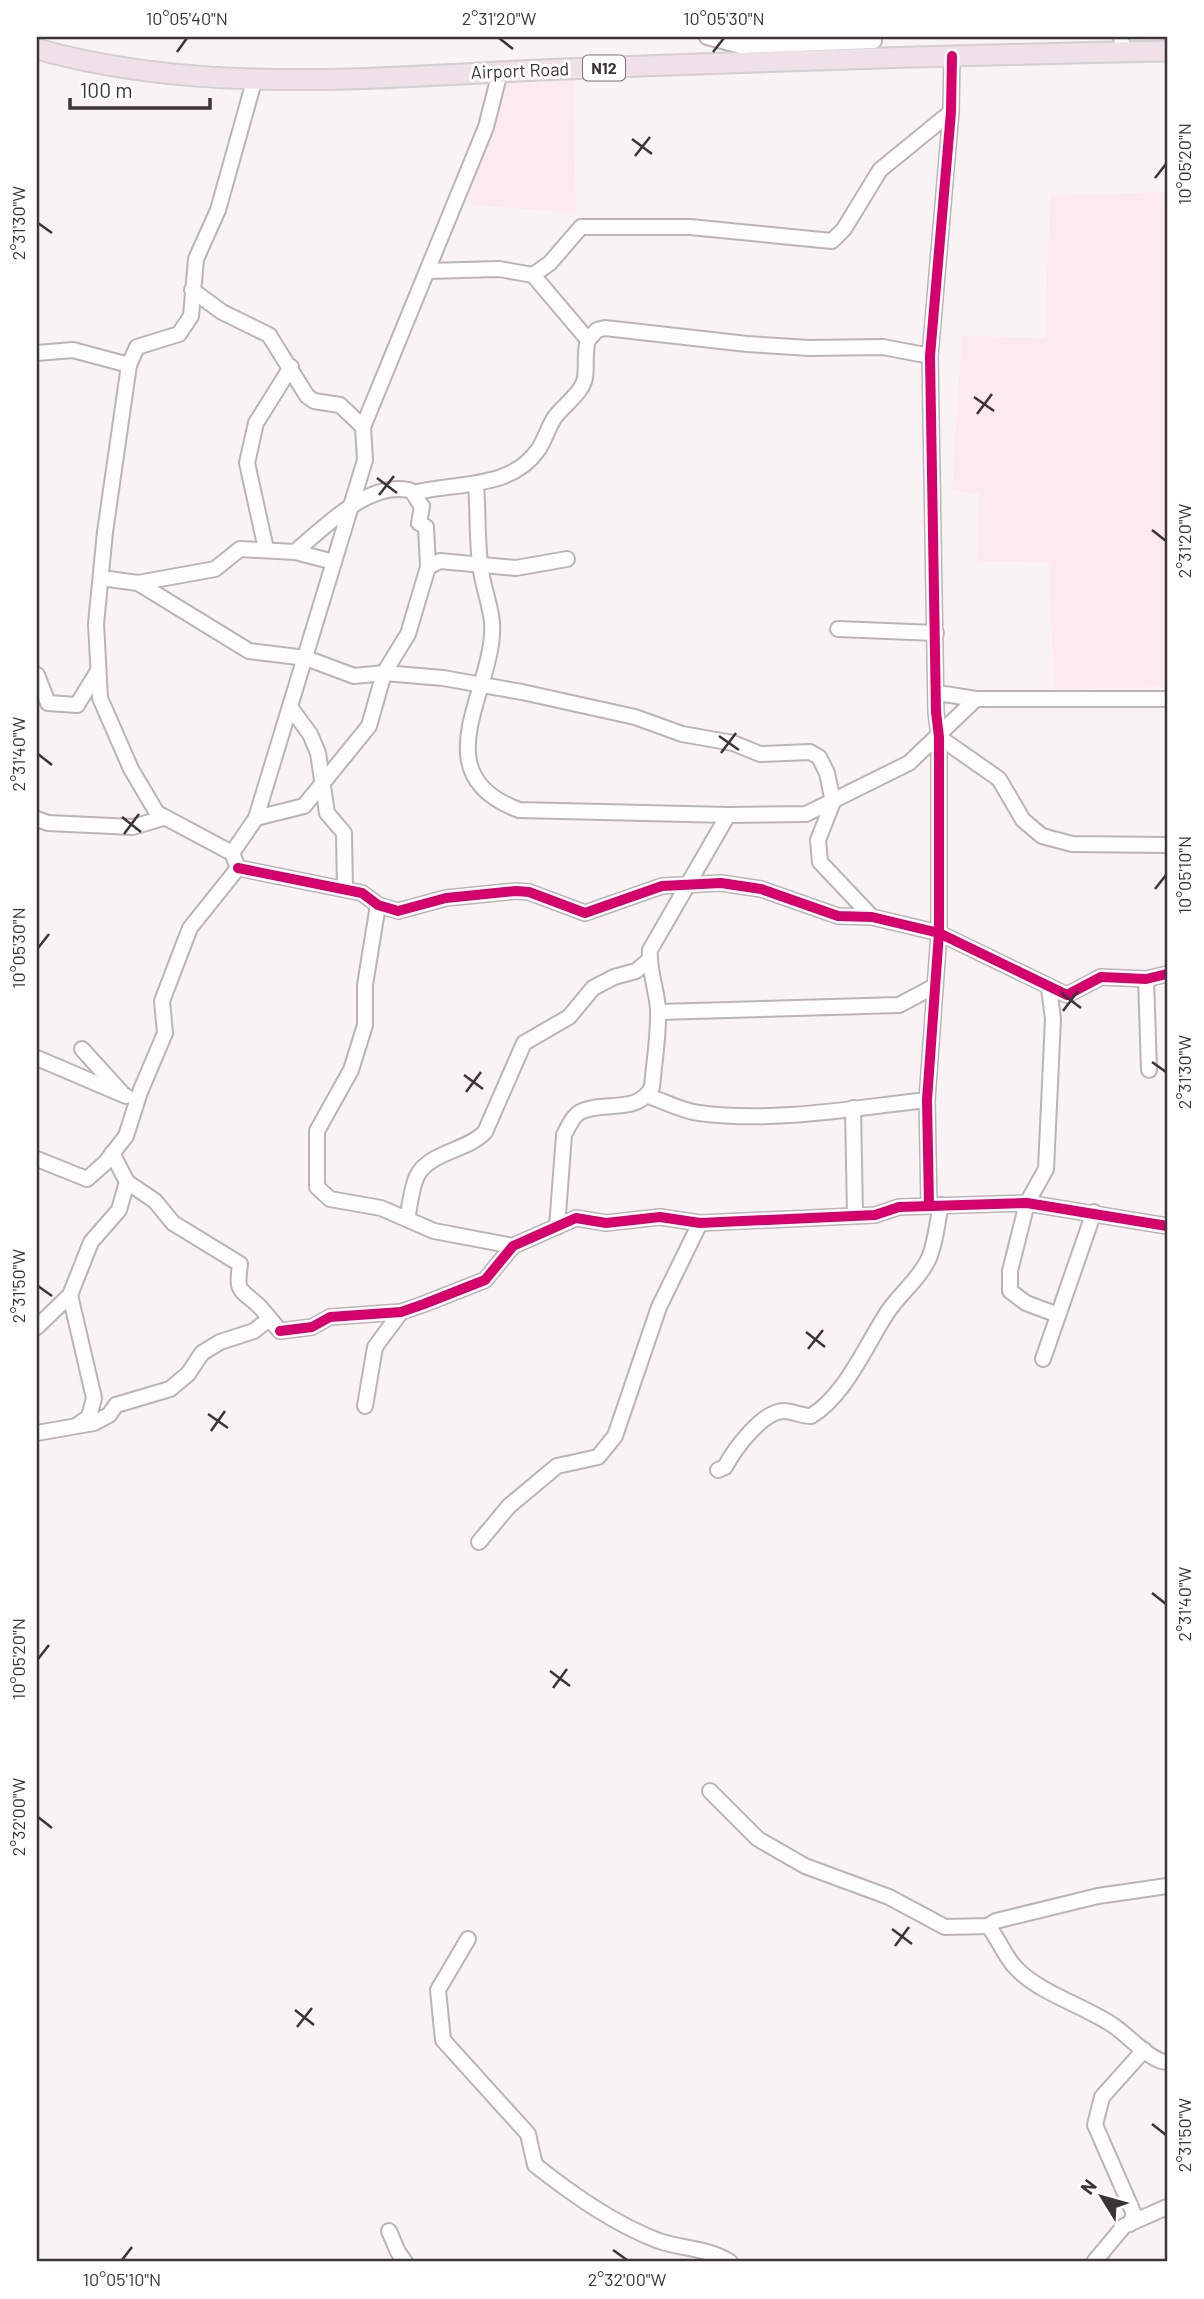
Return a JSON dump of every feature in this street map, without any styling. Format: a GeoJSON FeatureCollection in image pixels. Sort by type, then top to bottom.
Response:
{"type":"FeatureCollection","features":[{"type":"Feature","properties":{"kind":"highway","name":"Airport Road"},"geometry":{"type":"LineString","coordinates":[[40,49],[122,68],[255,78],[708,64],[874,45],[952,56],[1122,44],[1167,51]]}},
{"type":"Feature","properties":{"kind":"street"},"geometry":{"type":"LineString","coordinates":[[708,64],[706,37],[741,46],[874,45]]}},
{"type":"Feature","properties":{"kind":"street"},"geometry":{"type":"LineString","coordinates":[[718,1470],[725,1467],[737,1445],[750,1431],[774,1414],[785,1410],[811,1416],[821,1410],[859,1362],[887,1312],[918,1278],[931,1255],[935,1205],[927,1100],[939,933],[939,737],[936,712],[938,693],[930,356],[951,112],[952,56]]}},
{"type":"Feature","properties":{"kind":"street"},"geometry":{"type":"LineString","coordinates":[[232,853],[256,818],[306,658],[365,460],[363,427],[486,127],[500,72]]}},
{"type":"Feature","properties":{"kind":"street"},"geometry":{"type":"LineString","coordinates":[[238,868],[232,853],[157,813],[131,769],[100,698],[96,624],[129,365],[137,347],[179,334],[191,316],[196,259],[218,210],[255,78]]}},
{"type":"Feature","properties":{"kind":"street"},"geometry":{"type":"LineString","coordinates":[[533,275],[550,263],[581,227],[690,227],[832,241],[844,229],[880,170],[951,112]]}},
{"type":"Feature","properties":{"kind":"street"},"geometry":{"type":"LineString","coordinates":[[427,271],[499,269],[533,275],[588,340]]}},
{"type":"Feature","properties":{"kind":"street"},"geometry":{"type":"LineString","coordinates":[[192,290],[222,312],[269,335],[310,400],[340,405],[363,427]]}},
{"type":"Feature","properties":{"kind":"street"},"geometry":{"type":"LineString","coordinates":[[295,552],[352,504],[395,490],[413,493],[476,484],[516,472],[537,451],[554,418],[583,383],[588,340],[597,330],[605,328],[747,344],[883,347],[930,356]]}},
{"type":"Feature","properties":{"kind":"street"},"geometry":{"type":"LineString","coordinates":[[37,353],[73,350],[129,365]]}},
{"type":"Feature","properties":{"kind":"street"},"geometry":{"type":"LineString","coordinates":[[266,549],[247,463],[256,423],[290,367]]}},
{"type":"Feature","properties":{"kind":"street"},"geometry":{"type":"LineString","coordinates":[[476,484],[480,567],[492,624],[480,687],[468,730],[467,753],[477,779],[495,801],[519,810],[728,816],[806,814],[909,763],[976,699]]}},
{"type":"Feature","properties":{"kind":"street"},"geometry":{"type":"LineString","coordinates":[[256,818],[301,808],[321,788],[369,726],[384,673],[408,634],[428,567],[428,536],[426,527],[419,523],[422,506],[413,493]]}},
{"type":"Feature","properties":{"kind":"street"},"geometry":{"type":"LineString","coordinates":[[101,578],[138,583],[215,569],[240,549],[295,552],[334,562]]}},
{"type":"Feature","properties":{"kind":"street"},"geometry":{"type":"LineString","coordinates":[[428,567],[440,561],[480,567],[516,568],[567,559]]}},
{"type":"Feature","properties":{"kind":"street"},"geometry":{"type":"LineString","coordinates":[[138,583],[249,650],[306,658],[354,676],[384,673],[443,678],[480,687],[522,692],[635,717],[682,734],[733,743],[760,754],[810,752],[819,757],[827,773],[833,802],[818,840],[820,862],[872,917]]}},
{"type":"Feature","properties":{"kind":"street"},"geometry":{"type":"LineString","coordinates":[[838,629],[936,633]]}},
{"type":"Feature","properties":{"kind":"street"},"geometry":{"type":"LineString","coordinates":[[37,675],[48,703],[77,705],[96,679],[99,670]]}},
{"type":"Feature","properties":{"kind":"street"},"geometry":{"type":"LineString","coordinates":[[938,693],[976,699],[1167,699]]}},
{"type":"Feature","properties":{"kind":"street"},"geometry":{"type":"LineString","coordinates":[[290,707],[314,744],[327,813],[344,833],[345,889]]}},
{"type":"Feature","properties":{"kind":"street"},"geometry":{"type":"LineString","coordinates":[[939,737],[999,779],[1023,820],[1042,836],[1072,844],[1167,845]]}},
{"type":"Feature","properties":{"kind":"street"},"geometry":{"type":"LineString","coordinates":[[557,1227],[564,1135],[570,1123],[580,1112],[639,1102],[648,1096],[652,1087],[658,1012],[654,972],[649,960],[650,950],[728,816]]}},
{"type":"Feature","properties":{"kind":"street"},"geometry":{"type":"LineString","coordinates":[[37,819],[54,823],[133,827],[163,818]]}},
{"type":"Feature","properties":{"kind":"street"},"geometry":{"type":"LineString","coordinates":[[238,868],[362,893],[378,905],[398,911],[446,898],[516,891],[529,892],[585,913],[663,886],[721,883],[761,888],[838,916],[872,917],[939,933],[1067,995],[1101,978],[1146,979],[1167,974]]}},
{"type":"Feature","properties":{"kind":"street"},"geometry":{"type":"LineString","coordinates":[[37,1159],[87,1179],[126,1136],[131,1101],[165,1033],[162,1001],[190,928],[238,868]]}},
{"type":"Feature","properties":{"kind":"street"},"geometry":{"type":"LineString","coordinates":[[378,905],[365,985],[365,1025],[351,1070],[317,1131],[317,1187],[330,1199],[381,1208],[434,1231],[513,1246]]}},
{"type":"Feature","properties":{"kind":"street"},"geometry":{"type":"LineString","coordinates":[[407,1219],[416,1178],[424,1167],[474,1143],[485,1132],[524,1043],[569,1017],[593,988],[614,977],[636,971],[649,960]]}},
{"type":"Feature","properties":{"kind":"street"},"geometry":{"type":"LineString","coordinates":[[1146,979],[1149,1070]]}},
{"type":"Feature","properties":{"kind":"street"},"geometry":{"type":"LineString","coordinates":[[658,1012],[899,1005],[935,986]]}},
{"type":"Feature","properties":{"kind":"street"},"geometry":{"type":"LineString","coordinates":[[1049,988],[1053,1019],[1046,1169],[1027,1203],[1010,1271],[1010,1291],[1026,1303],[1058,1315]]}},
{"type":"Feature","properties":{"kind":"street"},"geometry":{"type":"LineString","coordinates":[[82,1049],[131,1101]]}},
{"type":"Feature","properties":{"kind":"street"},"geometry":{"type":"LineString","coordinates":[[37,1058],[131,1101]]}},
{"type":"Feature","properties":{"kind":"street"},"geometry":{"type":"LineString","coordinates":[[648,1096],[697,1113],[797,1114],[927,1100]]}},
{"type":"Feature","properties":{"kind":"street"},"geometry":{"type":"LineString","coordinates":[[853,1108],[855,1215]]}},
{"type":"Feature","properties":{"kind":"street"},"geometry":{"type":"LineString","coordinates":[[112,1153],[127,1182],[155,1201],[173,1223],[240,1264],[239,1287],[280,1331]]}},
{"type":"Feature","properties":{"kind":"street"},"geometry":{"type":"LineString","coordinates":[[37,1327],[70,1295],[91,1242],[119,1210],[127,1182]]}},
{"type":"Feature","properties":{"kind":"street"},"geometry":{"type":"LineString","coordinates":[[280,1331],[312,1327],[330,1317],[401,1312],[485,1280],[513,1246],[576,1218],[606,1223],[660,1217],[700,1223],[875,1215],[899,1207],[1027,1203],[1167,1226]]}},
{"type":"Feature","properties":{"kind":"street"},"geometry":{"type":"LineString","coordinates":[[1043,1359],[1094,1212]]}},
{"type":"Feature","properties":{"kind":"street"},"geometry":{"type":"LineString","coordinates":[[479,1542],[509,1506],[558,1466],[598,1457],[615,1436],[659,1307],[700,1223]]}},
{"type":"Feature","properties":{"kind":"street"},"geometry":{"type":"LineString","coordinates":[[70,1295],[94,1398],[89,1417],[75,1427]]}},
{"type":"Feature","properties":{"kind":"street"},"geometry":{"type":"LineString","coordinates":[[365,1406],[375,1347],[401,1312]]}},
{"type":"Feature","properties":{"kind":"street"},"geometry":{"type":"LineString","coordinates":[[37,1433],[94,1423],[109,1415],[116,1405],[170,1390],[188,1374],[202,1353],[220,1342],[254,1331],[270,1319],[280,1331]]}},
{"type":"Feature","properties":{"kind":"street"},"geometry":{"type":"LineString","coordinates":[[710,1791],[758,1839],[805,1866],[889,1897],[945,1927],[988,1926],[996,1921],[1098,1896],[1167,1886]]}},
{"type":"Feature","properties":{"kind":"street"},"geometry":{"type":"LineString","coordinates":[[988,1926],[1013,1966],[1027,1978],[1106,2020],[1153,2059],[1167,2062]]}},
{"type":"Feature","properties":{"kind":"street"},"geometry":{"type":"LineString","coordinates":[[468,1939],[438,1990],[443,2040],[528,2134],[535,2165],[588,2204],[638,2231],[668,2244],[706,2251],[730,2262]]}},
{"type":"Feature","properties":{"kind":"street"},"geometry":{"type":"LineString","coordinates":[[1130,2224],[1135,2214],[1095,2125],[1102,2096],[1144,2050]]}},
{"type":"Feature","properties":{"kind":"street"},"geometry":{"type":"LineString","coordinates":[[1094,2262],[1124,2226],[1167,2207]]}},
{"type":"Feature","properties":{"kind":"street"},"geometry":{"type":"LineString","coordinates":[[389,2231],[405,2262]]}},
{"type":"Feature","properties":{"kind":"shaded area"},"geometry":{"type":"Polygon","coordinates":[[[573,76],[576,213],[474,205],[468,198],[509,78],[573,76]]]}},
{"type":"Feature","properties":{"kind":"shaded area"},"geometry":{"type":"Polygon","coordinates":[[[1167,192],[1167,687],[1054,689],[1049,562],[978,561],[979,494],[952,490],[962,336],[1045,338],[1050,196],[1167,192]]]}},
{"type":"Feature","properties":{"kind":"cycle path"},"geometry":{"type":"LineString","coordinates":[[929,1205],[927,1100],[939,933],[939,737],[936,712],[930,356],[951,112],[952,56]]}},
{"type":"Feature","properties":{"kind":"cycle path"},"geometry":{"type":"LineString","coordinates":[[238,868],[362,893],[378,905],[398,911],[446,898],[516,891],[529,892],[585,913],[662,886],[721,883],[761,889],[838,916],[872,917],[939,933],[1067,995],[1101,977],[1146,979],[1167,974]]}},
{"type":"Feature","properties":{"kind":"cycle path"},"geometry":{"type":"LineString","coordinates":[[280,1331],[312,1327],[330,1317],[401,1312],[424,1304],[485,1280],[513,1246],[576,1218],[606,1223],[660,1217],[700,1223],[875,1215],[899,1207],[1027,1203],[1167,1226]]}}]}
